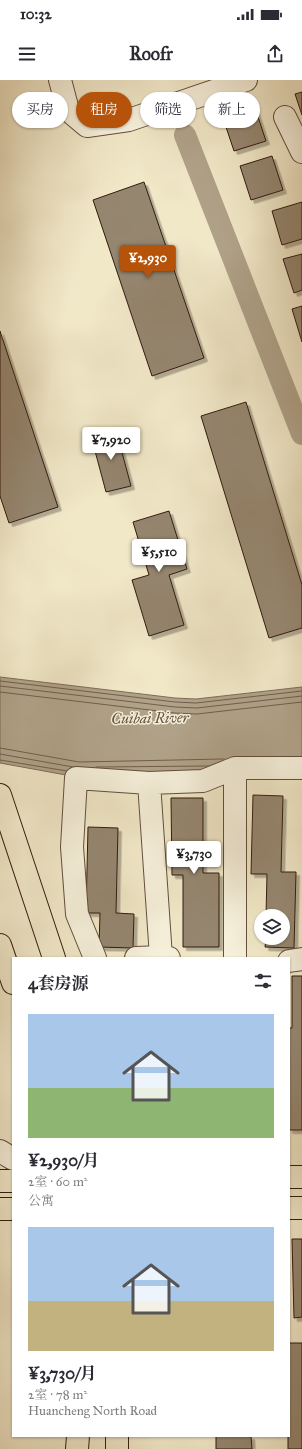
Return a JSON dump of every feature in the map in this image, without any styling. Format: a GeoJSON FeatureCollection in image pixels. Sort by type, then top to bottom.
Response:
{"type":"FeatureCollection","features":[{"type":"Feature","properties":{"kind":"main road"},"geometry":{"type":"LineString","coordinates":[[0,795],[54,957]]}},
{"type":"Feature","properties":{"kind":"main road"},"geometry":{"type":"LineString","coordinates":[[0,945],[12,980]]}},
{"type":"Feature","properties":{"kind":"main road"},"geometry":{"type":"LineString","coordinates":[[290,1177],[302,1177]]}},
{"type":"Feature","properties":{"kind":"main road"},"geometry":{"type":"LineString","coordinates":[[0,1181],[12,1181]]}},
{"type":"Feature","properties":{"kind":"main road"},"geometry":{"type":"LineString","coordinates":[[290,1208],[302,1208]]}},
{"type":"Feature","properties":{"kind":"main road"},"geometry":{"type":"LineString","coordinates":[[0,1209],[12,1209]]}},
{"type":"Feature","properties":{"kind":"main road"},"geometry":{"type":"LineString","coordinates":[[77,1449],[78,1437]]}},
{"type":"Feature","properties":{"kind":"main road"},"geometry":{"type":"LineString","coordinates":[[116,1449],[117,1437]]}},
{"type":"Feature","properties":{"kind":"lane"},"geometry":{"type":"LineString","coordinates":[[60,80],[68,110],[87,126],[129,120],[246,80]]}},
{"type":"Feature","properties":{"kind":"lane"},"geometry":{"type":"LineString","coordinates":[[285,117],[302,152]]}},
{"type":"Feature","properties":{"kind":"lane"},"geometry":{"type":"LineString","coordinates":[[95,957],[77,914],[72,847],[76,778],[149,783],[203,781],[235,768],[302,768]]}},
{"type":"Feature","properties":{"kind":"lane"},"geometry":{"type":"LineString","coordinates":[[232,957],[235,768]]}},
{"type":"Feature","properties":{"kind":"lane"},"geometry":{"type":"LineString","coordinates":[[149,783],[165,957]]}},
{"type":"Feature","properties":{"kind":"lane"},"geometry":{"type":"LineString","coordinates":[[290,961],[302,959]]}},
{"type":"Feature","properties":{"kind":"lane"},"geometry":{"type":"LineString","coordinates":[[0,1151],[12,1158]]}},
{"type":"Feature","properties":{"kind":"water","name":"Cuibai River"},"geometry":{"type":"Polygon","coordinates":[[[0,677],[175,698],[196,699],[302,687],[302,772],[77,777],[0,763],[0,677]]]}},
{"type":"Feature","properties":{"kind":"building"},"geometry":{"type":"Polygon","coordinates":[[[302,92],[302,115],[295,94],[302,92]]]}},
{"type":"Feature","properties":{"kind":"building"},"geometry":{"type":"Polygon","coordinates":[[[260,123],[266,141],[234,151],[226,128],[260,128],[260,123]]]}},
{"type":"Feature","properties":{"kind":"building"},"geometry":{"type":"Polygon","coordinates":[[[272,156],[283,190],[251,200],[240,166],[272,156]]]}},
{"type":"Feature","properties":{"kind":"building"},"geometry":{"type":"Polygon","coordinates":[[[144,182],[204,358],[152,376],[93,200],[144,182]]]}},
{"type":"Feature","properties":{"kind":"building"},"geometry":{"type":"Polygon","coordinates":[[[302,202],[302,239],[282,245],[272,211],[302,202]]]}},
{"type":"Feature","properties":{"kind":"building"},"geometry":{"type":"Polygon","coordinates":[[[302,254],[302,290],[294,293],[283,259],[302,254]]]}},
{"type":"Feature","properties":{"kind":"building"},"geometry":{"type":"Polygon","coordinates":[[[302,306],[302,342],[292,309],[302,306]]]}},
{"type":"Feature","properties":{"kind":"building"},"geometry":{"type":"Polygon","coordinates":[[[0,331],[58,507],[9,523],[0,496],[0,331]]]}},
{"type":"Feature","properties":{"kind":"building"},"geometry":{"type":"Polygon","coordinates":[[[246,402],[302,585],[302,628],[269,638],[201,416],[246,402]]]}},
{"type":"Feature","properties":{"kind":"building"},"geometry":{"type":"Polygon","coordinates":[[[116,430],[131,486],[106,492],[91,436],[116,430]]]}},
{"type":"Feature","properties":{"kind":"building"},"geometry":{"type":"Polygon","coordinates":[[[169,511],[187,569],[169,575],[184,625],[149,636],[132,580],[149,575],[133,522],[169,511]]]}},
{"type":"Feature","properties":{"kind":"building"},"geometry":{"type":"Polygon","coordinates":[[[253,795],[283,796],[281,872],[296,872],[294,948],[265,947],[265,945],[290,945],[290,909],[266,909],[267,874],[251,874],[253,795]]]}},
{"type":"Feature","properties":{"kind":"building"},"geometry":{"type":"Polygon","coordinates":[[[171,798],[203,798],[203,873],[219,873],[219,947],[183,947],[183,875],[172,875],[171,798]]]}},
{"type":"Feature","properties":{"kind":"building"},"geometry":{"type":"Polygon","coordinates":[[[88,827],[118,828],[116,913],[134,914],[133,948],[99,947],[100,913],[86,913],[88,827]]]}},
{"type":"Feature","properties":{"kind":"building"},"geometry":{"type":"Polygon","coordinates":[[[292,976],[302,976],[302,1130],[290,1130],[290,1028],[292,1028],[292,976]]]}},
{"type":"Feature","properties":{"kind":"building"},"geometry":{"type":"Polygon","coordinates":[[[292,1239],[302,1239],[302,1317],[294,1318],[292,1239]]]}},
{"type":"Feature","properties":{"kind":"building"},"geometry":{"type":"Polygon","coordinates":[[[290,1343],[302,1343],[302,1449],[288,1449],[288,1437],[290,1437],[290,1343]]]}},
{"type":"Feature","properties":{"kind":"building"},"geometry":{"type":"Polygon","coordinates":[[[216,1437],[251,1437],[252,1449],[216,1449],[216,1437]]]}},
{"type":"Feature","properties":{"kind":"waterway"},"geometry":{"type":"LineString","coordinates":[[185,135],[302,434]]}}]}
